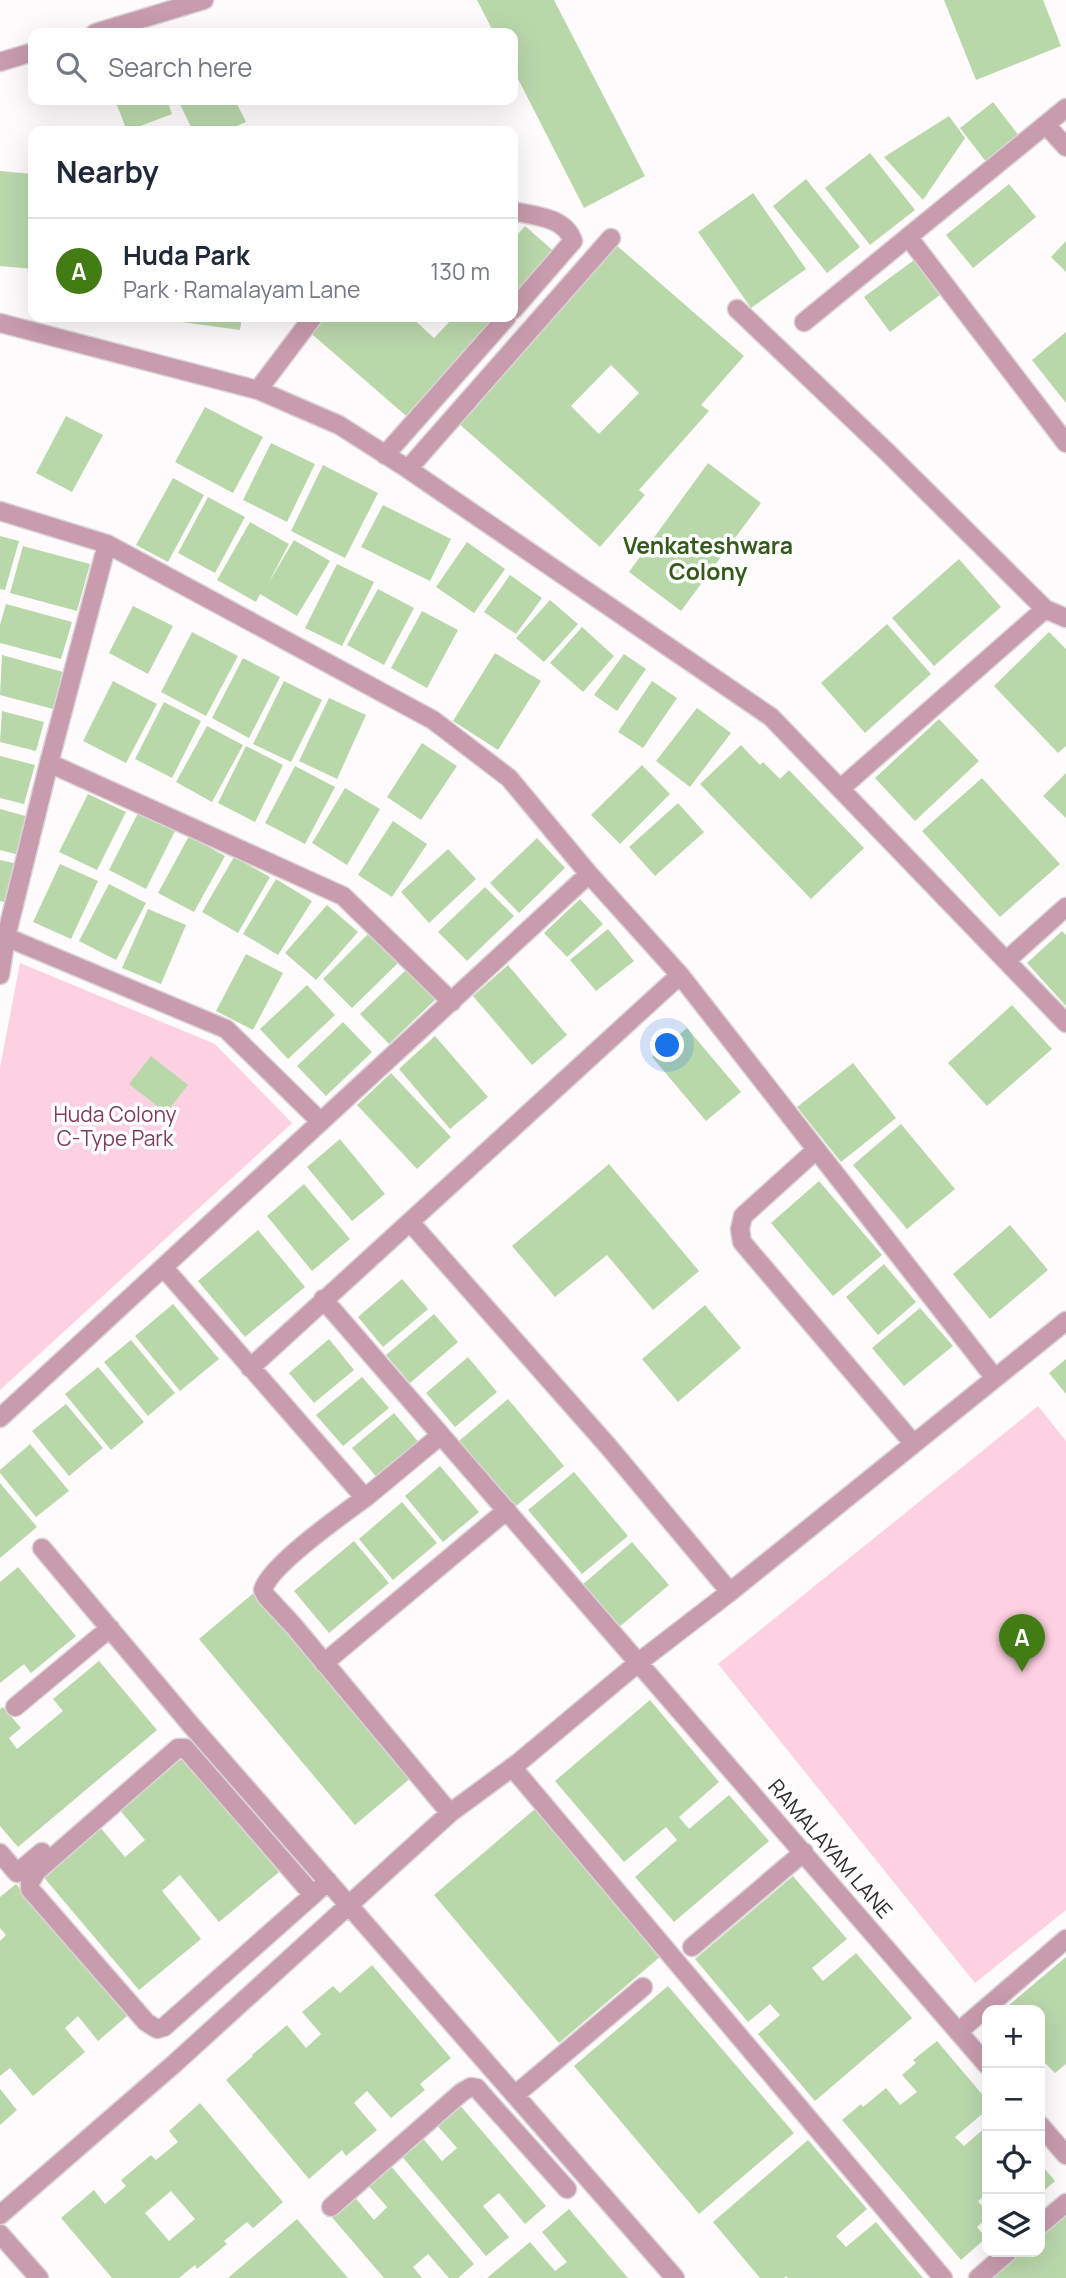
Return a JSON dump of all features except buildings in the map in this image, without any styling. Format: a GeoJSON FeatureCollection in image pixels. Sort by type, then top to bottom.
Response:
{"type":"FeatureCollection","features":[{"type":"Feature","properties":{"kind":"street"},"geometry":{"type":"LineString","coordinates":[[112,28],[204,0]]}},
{"type":"Feature","properties":{"kind":"street"},"geometry":{"type":"LineString","coordinates":[[0,62],[28,54]]}},
{"type":"Feature","properties":{"kind":"street"},"geometry":{"type":"LineString","coordinates":[[804,322],[1066,108]]}},
{"type":"Feature","properties":{"kind":"street"},"geometry":{"type":"LineString","coordinates":[[1046,125],[1066,147]]}},
{"type":"Feature","properties":{"kind":"street"},"geometry":{"type":"LineString","coordinates":[[518,212],[564,226],[573,241],[518,304]]}},
{"type":"Feature","properties":{"kind":"street"},"geometry":{"type":"LineString","coordinates":[[408,469],[611,238]]}},
{"type":"Feature","properties":{"kind":"street"},"geometry":{"type":"LineString","coordinates":[[909,238],[1066,443]]}},
{"type":"Feature","properties":{"kind":"street"},"geometry":{"type":"LineString","coordinates":[[737,309],[887,452],[1045,609],[1066,618]]}},
{"type":"Feature","properties":{"kind":"street"},"geometry":{"type":"LineString","coordinates":[[258,390],[309,322]]}},
{"type":"Feature","properties":{"kind":"street"},"geometry":{"type":"LineString","coordinates":[[385,455],[503,322]]}},
{"type":"Feature","properties":{"kind":"street"},"geometry":{"type":"LineString","coordinates":[[0,323],[258,390],[339,425],[408,469],[771,717],[1066,1023]]}},
{"type":"Feature","properties":{"kind":"street"},"geometry":{"type":"LineString","coordinates":[[0,511],[107,544],[433,720],[509,778],[680,975],[994,1377]]}},
{"type":"Feature","properties":{"kind":"street"},"geometry":{"type":"LineString","coordinates":[[0,975],[6,937],[49,763],[107,544]]}},
{"type":"Feature","properties":{"kind":"street"},"geometry":{"type":"LineString","coordinates":[[841,788],[1045,609]]}},
{"type":"Feature","properties":{"kind":"street"},"geometry":{"type":"LineString","coordinates":[[49,763],[343,896],[452,1002]]}},
{"type":"Feature","properties":{"kind":"street"},"geometry":{"type":"LineString","coordinates":[[0,1418],[590,874]]}},
{"type":"Feature","properties":{"kind":"street"},"geometry":{"type":"LineString","coordinates":[[1007,960],[1066,907]]}},
{"type":"Feature","properties":{"kind":"street"},"geometry":{"type":"LineString","coordinates":[[6,937],[226,1028],[321,1122]]}},
{"type":"Feature","properties":{"kind":"street"},"geometry":{"type":"LineString","coordinates":[[250,1368],[680,975]]}},
{"type":"Feature","properties":{"kind":"street"},"geometry":{"type":"LineString","coordinates":[[816,1150],[743,1216],[740,1229],[742,1242],[913,1443]]}},
{"type":"Feature","properties":{"kind":"street"},"geometry":{"type":"LineString","coordinates":[[410,1222],[608,1446],[730,1592]]}},
{"type":"Feature","properties":{"kind":"street"},"geometry":{"type":"LineString","coordinates":[[164,1268],[365,1498]]}},
{"type":"Feature","properties":{"kind":"street","name":"RAMALAYAM LANE"},"geometry":{"type":"LineString","coordinates":[[323,1299],[982,2059]]}},
{"type":"Feature","properties":{"kind":"street"},"geometry":{"type":"LineString","coordinates":[[0,2215],[174,2064],[450,1813],[512,1767],[639,1662],[1066,1321]]}},
{"type":"Feature","properties":{"kind":"street"},"geometry":{"type":"LineString","coordinates":[[442,1435],[289,1558],[265,1581],[263,1590],[266,1597],[450,1813]]}},
{"type":"Feature","properties":{"kind":"street"},"geometry":{"type":"LineString","coordinates":[[324,1663],[507,1510]]}},
{"type":"Feature","properties":{"kind":"street"},"geometry":{"type":"LineString","coordinates":[[42,1548],[191,1724],[675,2278]]}},
{"type":"Feature","properties":{"kind":"street"},"geometry":{"type":"LineString","coordinates":[[15,1707],[110,1628]]}},
{"type":"Feature","properties":{"kind":"street"},"geometry":{"type":"LineString","coordinates":[[0,1853],[17,1873],[191,1724]]}},
{"type":"Feature","properties":{"kind":"street"},"geometry":{"type":"LineString","coordinates":[[313,1895],[184,1748],[178,1748],[36,1872],[30,1883],[30,1889],[146,2022],[157,2029],[164,2027],[313,1895],[328,1881]]}},
{"type":"Feature","properties":{"kind":"street"},"geometry":{"type":"LineString","coordinates":[[512,1767],[943,2278]]}},
{"type":"Feature","properties":{"kind":"street"},"geometry":{"type":"LineString","coordinates":[[692,1947],[804,1852]]}},
{"type":"Feature","properties":{"kind":"street"},"geometry":{"type":"LineString","coordinates":[[958,2032],[1066,1939]]}},
{"type":"Feature","properties":{"kind":"street"},"geometry":{"type":"LineString","coordinates":[[515,2095],[643,1987]]}},
{"type":"Feature","properties":{"kind":"street"},"geometry":{"type":"LineString","coordinates":[[331,2207],[471,2087],[477,2088],[567,2189]]}},
{"type":"Feature","properties":{"kind":"street"},"geometry":{"type":"LineString","coordinates":[[1045,2131],[1066,2155]]}},
{"type":"Feature","properties":{"kind":"street"},"geometry":{"type":"LineString","coordinates":[[552,2172],[569,2157]]}},
{"type":"Feature","properties":{"kind":"street"},"geometry":{"type":"LineString","coordinates":[[1045,2221],[1066,2203]]}},
{"type":"Feature","properties":{"kind":"street"},"geometry":{"type":"LineString","coordinates":[[0,2234],[39,2278]]}},
{"type":"Feature","properties":{"kind":"street"},"geometry":{"type":"LineString","coordinates":[[978,2278],[1002,2257]]}},
{"type":"Feature","properties":{"kind":"green space","name":"Huda Colony C-Type Park"},"geometry":{"type":"Polygon","coordinates":[[[20,963],[215,1044],[292,1123],[0,1390],[0,1068],[20,963]]]}},
{"type":"Feature","properties":{"kind":"green space"},"geometry":{"type":"Polygon","coordinates":[[[1038,1406],[1066,1441],[1066,1910],[975,1983],[718,1664],[1038,1406]]]}},
{"type":"Feature","properties":{"kind":"place","name":"Huda Park"},"geometry":{"type":"Point","coordinates":[1022,1672]}},
{"type":"Feature","properties":{"kind":"district","name":"Venkateshwara Colony"},"geometry":{"type":"Point","coordinates":[708,559]}}]}
